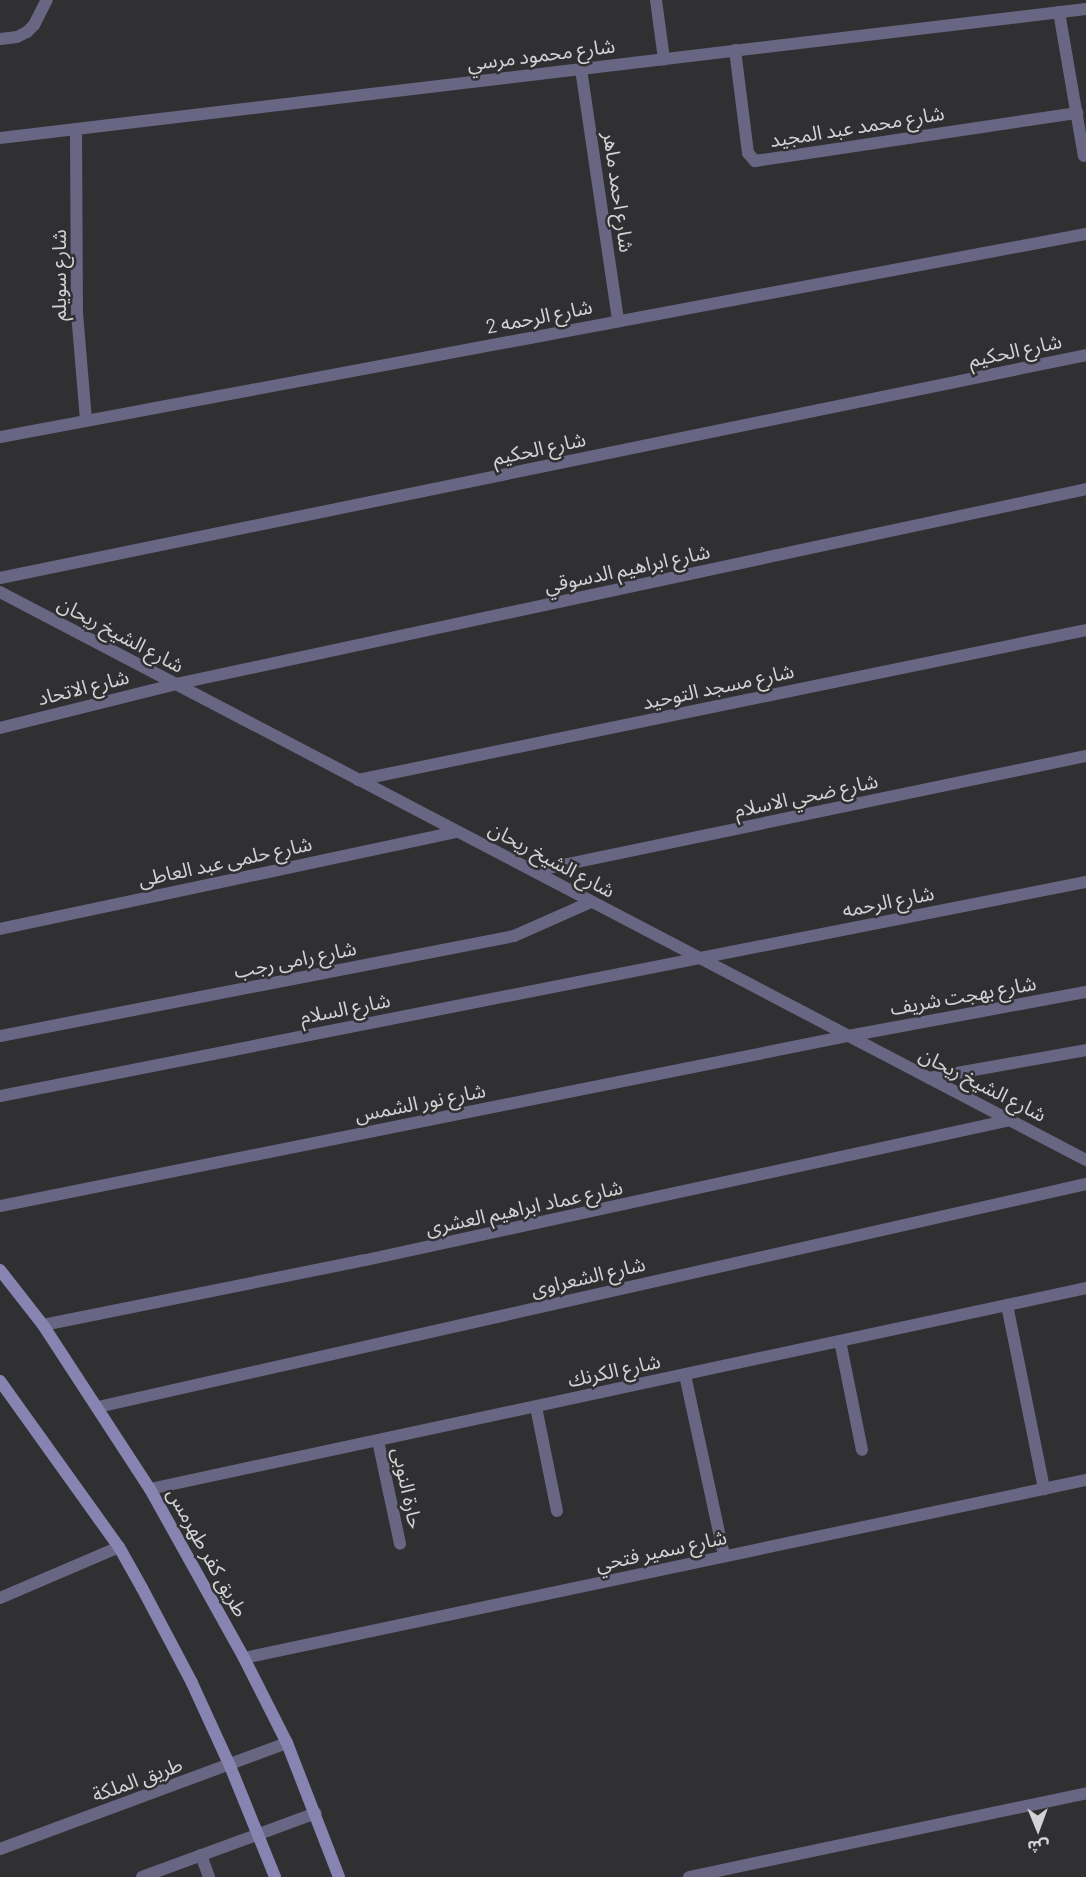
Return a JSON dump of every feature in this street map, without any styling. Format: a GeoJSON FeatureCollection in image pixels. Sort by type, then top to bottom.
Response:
{"type":"FeatureCollection","features":[{"type":"Feature","properties":{"kind":"street"},"geometry":{"type":"LineString","coordinates":[[0,39],[17,37],[27,32],[34,25],[47,0]]}},
{"type":"Feature","properties":{"kind":"street"},"geometry":{"type":"LineString","coordinates":[[656,0],[664,59]]}},
{"type":"Feature","properties":{"kind":"street","name":"شارع محمود مرسي"},"geometry":{"type":"LineString","coordinates":[[0,138],[1086,9]]}},
{"type":"Feature","properties":{"kind":"street"},"geometry":{"type":"LineString","coordinates":[[1059,12],[1084,156]]}},
{"type":"Feature","properties":{"kind":"street","name":"شارع محمد عبد المجيد"},"geometry":{"type":"LineString","coordinates":[[735,50],[748,153],[755,161],[1077,113]]}},
{"type":"Feature","properties":{"kind":"street","name":"شارع احمد ماهر"},"geometry":{"type":"LineString","coordinates":[[581,69],[618,321]]}},
{"type":"Feature","properties":{"kind":"street","name":"شارع سويلم"},"geometry":{"type":"LineString","coordinates":[[76,129],[76,313],[86,421]]}},
{"type":"Feature","properties":{"kind":"street","name":"شارع الرحمه 2"},"geometry":{"type":"LineString","coordinates":[[0,437],[1086,234]]}},
{"type":"Feature","properties":{"kind":"street","name":"شارع الحكيم"},"geometry":{"type":"LineString","coordinates":[[0,578],[1086,355]]}},
{"type":"Feature","properties":{"kind":"street","name":"شارع ابراهيم الدسوقي"},"geometry":{"type":"LineString","coordinates":[[176,684],[1086,489]]}},
{"type":"Feature","properties":{"kind":"street","name":"شارع الشيخ ريحان"},"geometry":{"type":"LineString","coordinates":[[0,592],[1086,1160]]}},
{"type":"Feature","properties":{"kind":"street","name":"شارع مسجد التوحيد"},"geometry":{"type":"LineString","coordinates":[[358,780],[1086,630]]}},
{"type":"Feature","properties":{"kind":"street","name":"شارع الاتحاد"},"geometry":{"type":"LineString","coordinates":[[0,728],[176,684]]}},
{"type":"Feature","properties":{"kind":"street","name":"شارع ضحي الاسلام"},"geometry":{"type":"LineString","coordinates":[[534,871],[1086,756]]}},
{"type":"Feature","properties":{"kind":"street","name":"شارع حلمى عبد العاطى"},"geometry":{"type":"LineString","coordinates":[[0,929],[458,832]]}},
{"type":"Feature","properties":{"kind":"street","name":"شارع الرحمه"},"geometry":{"type":"LineString","coordinates":[[698,959],[1086,882]]}},
{"type":"Feature","properties":{"kind":"street","name":"شارع رامى رجب"},"geometry":{"type":"LineString","coordinates":[[0,1036],[514,936],[591,902]]}},
{"type":"Feature","properties":{"kind":"street","name":"شارع السلام"},"geometry":{"type":"LineString","coordinates":[[0,1095],[698,959]]}},
{"type":"Feature","properties":{"kind":"street","name":"شارع بهجت شريف"},"geometry":{"type":"LineString","coordinates":[[848,1036],[1086,992]]}},
{"type":"Feature","properties":{"kind":"street","name":"شارع نور الشمس"},"geometry":{"type":"LineString","coordinates":[[0,1206],[848,1036]]}},
{"type":"Feature","properties":{"kind":"street"},"geometry":{"type":"LineString","coordinates":[[929,1078],[1086,1050]]}},
{"type":"Feature","properties":{"kind":"street","name":"شارع عماد ابراهيم العشرى"},"geometry":{"type":"LineString","coordinates":[[43,1325],[412,1250],[1011,1120]]}},
{"type":"Feature","properties":{"kind":"street","name":"شارع الشعراوى"},"geometry":{"type":"LineString","coordinates":[[98,1407],[1086,1184]]}},
{"type":"Feature","properties":{"kind":"street","name":"طريق كفر طهرمس"},"geometry":{"type":"LineString","coordinates":[[0,1270],[43,1325],[150,1489],[244,1658],[287,1743],[339,1877]]}},
{"type":"Feature","properties":{"kind":"street","name":"شارع الكرنك"},"geometry":{"type":"LineString","coordinates":[[150,1489],[1086,1288]]}},
{"type":"Feature","properties":{"kind":"street"},"geometry":{"type":"LineString","coordinates":[[1007,1305],[1044,1489]]}},
{"type":"Feature","properties":{"kind":"street"},"geometry":{"type":"LineString","coordinates":[[840,1341],[862,1450]]}},
{"type":"Feature","properties":{"kind":"street"},"geometry":{"type":"LineString","coordinates":[[685,1375],[724,1556]]}},
{"type":"Feature","properties":{"kind":"street"},"geometry":{"type":"LineString","coordinates":[[0,1381],[119,1547],[192,1683],[260,1834],[275,1877]]}},
{"type":"Feature","properties":{"kind":"street"},"geometry":{"type":"LineString","coordinates":[[536,1407],[557,1511]]}},
{"type":"Feature","properties":{"kind":"street","name":"حارة النوبى"},"geometry":{"type":"LineString","coordinates":[[378,1441],[400,1544]]}},
{"type":"Feature","properties":{"kind":"street","name":"شارع سمير فتحي"},"geometry":{"type":"LineString","coordinates":[[244,1658],[1086,1480]]}},
{"type":"Feature","properties":{"kind":"street"},"geometry":{"type":"LineString","coordinates":[[0,1598],[119,1547]]}},
{"type":"Feature","properties":{"kind":"street","name":"طريق الملكة"},"geometry":{"type":"LineString","coordinates":[[0,1849],[230,1766],[287,1743]]}},
{"type":"Feature","properties":{"kind":"street"},"geometry":{"type":"LineString","coordinates":[[689,1877],[1086,1793]]}},
{"type":"Feature","properties":{"kind":"street"},"geometry":{"type":"LineString","coordinates":[[142,1877],[316,1813]]}},
{"type":"Feature","properties":{"kind":"street"},"geometry":{"type":"LineString","coordinates":[[201,1855],[209,1877]]}}]}
